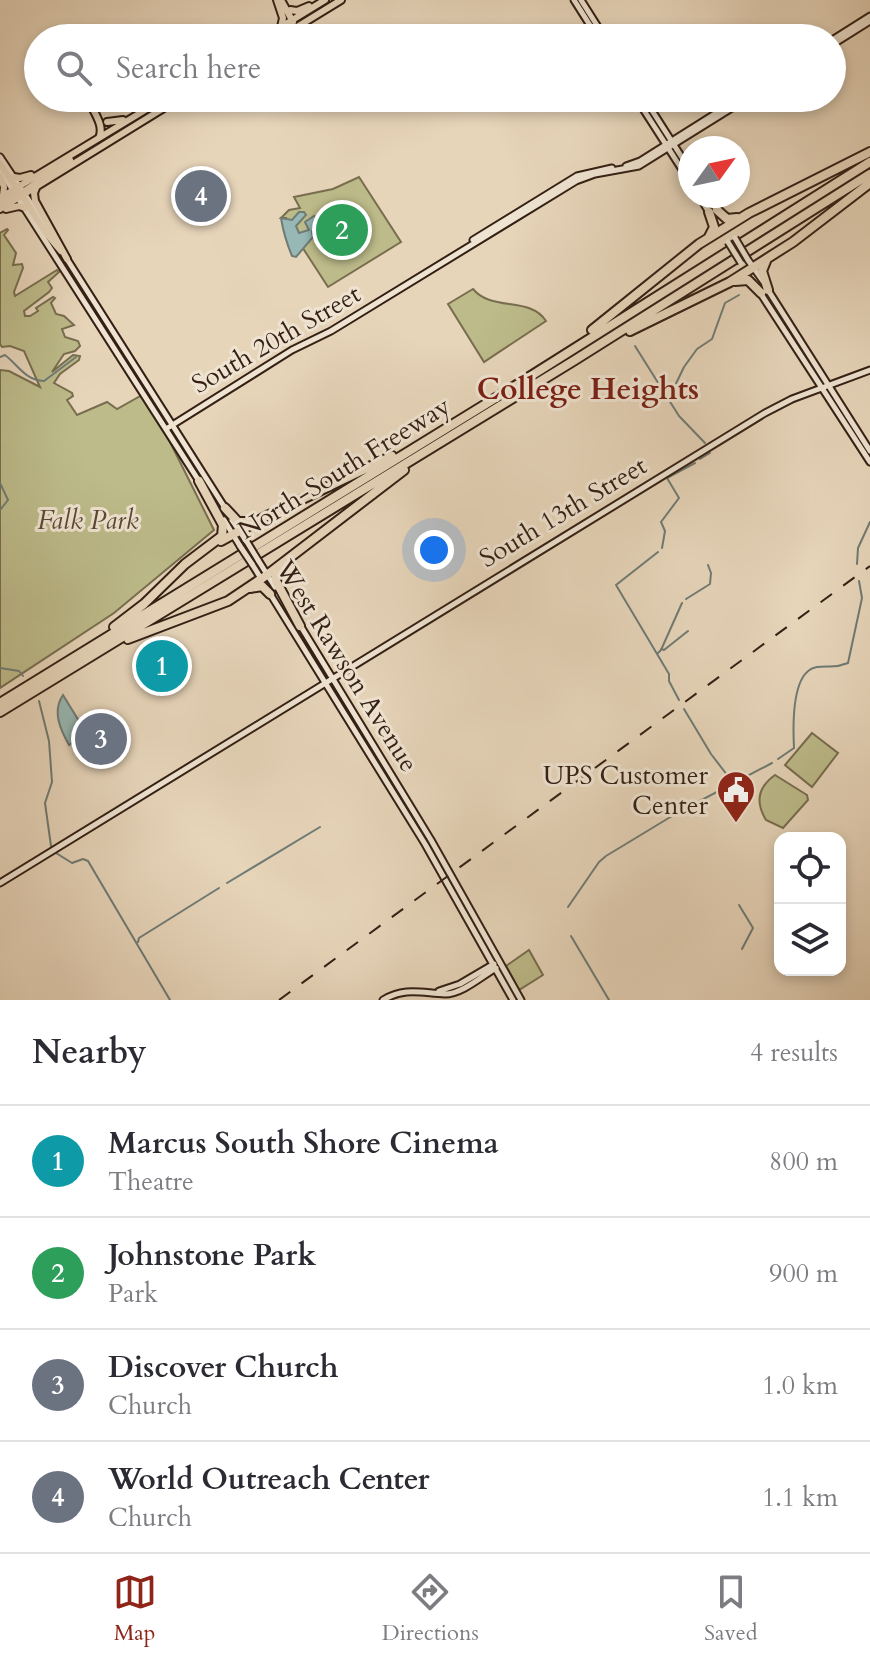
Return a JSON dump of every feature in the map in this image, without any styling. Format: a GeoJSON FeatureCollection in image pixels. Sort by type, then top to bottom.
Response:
{"type":"FeatureCollection","features":[{"type":"Feature","properties":{"kind":"highway"},"geometry":{"type":"LineString","coordinates":[[551,362],[703,242],[749,213],[870,153]]}},
{"type":"Feature","properties":{"kind":"highway"},"geometry":{"type":"LineString","coordinates":[[753,235],[870,153]]}},
{"type":"Feature","properties":{"kind":"highway","name":"North-South Freeway"},"geometry":{"type":"LineString","coordinates":[[0,703],[440,433],[870,162]]}},
{"type":"Feature","properties":{"kind":"highway"},"geometry":{"type":"LineString","coordinates":[[764,292],[762,268],[775,254],[870,178]]}},
{"type":"Feature","properties":{"kind":"highway","name":"North-South Freeway"},"geometry":{"type":"LineString","coordinates":[[0,712],[575,360],[777,232],[870,178]]}},
{"type":"Feature","properties":{"kind":"highway"},"geometry":{"type":"LineString","coordinates":[[703,242],[714,230],[713,211],[729,219],[749,213]]}},
{"type":"Feature","properties":{"kind":"highway"},"geometry":{"type":"LineString","coordinates":[[575,360],[730,282],[747,265],[775,254]]}},
{"type":"Feature","properties":{"kind":"highway"},"geometry":{"type":"LineString","coordinates":[[730,282],[748,280],[764,292]]}},
{"type":"Feature","properties":{"kind":"highway"},"geometry":{"type":"LineString","coordinates":[[69,669],[143,632],[207,610],[245,589],[467,426]]}},
{"type":"Feature","properties":{"kind":"highway"},"geometry":{"type":"LineString","coordinates":[[203,551],[265,517],[440,433]]}},
{"type":"Feature","properties":{"kind":"highway"},"geometry":{"type":"LineString","coordinates":[[57,668],[139,608],[180,568],[220,539],[224,528],[199,481]]}},
{"type":"Feature","properties":{"kind":"highway"},"geometry":{"type":"LineString","coordinates":[[225,508],[241,523],[265,517]]}},
{"type":"Feature","properties":{"kind":"highway"},"geometry":{"type":"LineString","coordinates":[[293,625],[276,578],[279,569],[301,550]]}},
{"type":"Feature","properties":{"kind":"highway"},"geometry":{"type":"LineString","coordinates":[[245,589],[260,586],[270,594]]}},
{"type":"Feature","properties":{"kind":"main road"},"geometry":{"type":"LineString","coordinates":[[279,0],[295,23]]}},
{"type":"Feature","properties":{"kind":"main road"},"geometry":{"type":"LineString","coordinates":[[279,0],[281,24]]}},
{"type":"Feature","properties":{"kind":"main road"},"geometry":{"type":"LineString","coordinates":[[290,10],[302,9],[319,0]]}},
{"type":"Feature","properties":{"kind":"main road"},"geometry":{"type":"LineString","coordinates":[[295,23],[325,0]]}},
{"type":"Feature","properties":{"kind":"main road"},"geometry":{"type":"LineString","coordinates":[[295,23],[333,0]]}},
{"type":"Feature","properties":{"kind":"main road"},"geometry":{"type":"LineString","coordinates":[[292,24],[341,0]]}},
{"type":"Feature","properties":{"kind":"main road"},"geometry":{"type":"LineString","coordinates":[[574,0],[589,24]]}},
{"type":"Feature","properties":{"kind":"main road"},"geometry":{"type":"LineString","coordinates":[[581,0],[596,24]]}},
{"type":"Feature","properties":{"kind":"main road"},"geometry":{"type":"LineString","coordinates":[[846,34],[870,19]]}},
{"type":"Feature","properties":{"kind":"main road"},"geometry":{"type":"LineString","coordinates":[[94,112],[102,131],[99,138]]}},
{"type":"Feature","properties":{"kind":"main road"},"geometry":{"type":"LineString","coordinates":[[107,122],[118,122],[139,112]]}},
{"type":"Feature","properties":{"kind":"main road"},"geometry":{"type":"LineString","coordinates":[[14,177],[26,178],[60,162],[141,112]]}},
{"type":"Feature","properties":{"kind":"main road"},"geometry":{"type":"LineString","coordinates":[[148,118],[156,112]]}},
{"type":"Feature","properties":{"kind":"main road"},"geometry":{"type":"LineString","coordinates":[[19,192],[37,187],[158,112]]}},
{"type":"Feature","properties":{"kind":"main road"},"geometry":{"type":"LineString","coordinates":[[646,112],[678,154]]}},
{"type":"Feature","properties":{"kind":"main road"},"geometry":{"type":"LineString","coordinates":[[652,112],[678,159]]}},
{"type":"Feature","properties":{"kind":"main road","name":"South 20th Street"},"geometry":{"type":"LineString","coordinates":[[166,429],[576,181],[595,174],[634,168],[719,112]]}},
{"type":"Feature","properties":{"kind":"main road","name":"South 20th Street"},"geometry":{"type":"LineString","coordinates":[[670,144],[724,112]]}},
{"type":"Feature","properties":{"kind":"main road"},"geometry":{"type":"LineString","coordinates":[[67,168],[85,152],[112,136],[112,130]]}},
{"type":"Feature","properties":{"kind":"main road"},"geometry":{"type":"LineString","coordinates":[[0,204],[61,167],[78,152]]}},
{"type":"Feature","properties":{"kind":"main road","name":"West Rawson Avenue"},"geometry":{"type":"LineString","coordinates":[[0,157],[14,177],[25,208],[172,424],[225,508],[240,546],[264,577],[293,625]]}},
{"type":"Feature","properties":{"kind":"main road"},"geometry":{"type":"LineString","coordinates":[[19,192],[60,162]]}},
{"type":"Feature","properties":{"kind":"main road"},"geometry":{"type":"LineString","coordinates":[[0,164],[61,251]]}},
{"type":"Feature","properties":{"kind":"main road"},"geometry":{"type":"LineString","coordinates":[[0,173],[5,189],[0,204]]}},
{"type":"Feature","properties":{"kind":"main road","name":"West Rawson Avenue"},"geometry":{"type":"LineString","coordinates":[[0,173],[19,192]]}},
{"type":"Feature","properties":{"kind":"main road"},"geometry":{"type":"LineString","coordinates":[[37,187],[34,191],[35,201],[67,259]]}},
{"type":"Feature","properties":{"kind":"main road"},"geometry":{"type":"LineString","coordinates":[[0,204],[25,208]]}},
{"type":"Feature","properties":{"kind":"main road"},"geometry":{"type":"LineString","coordinates":[[710,208],[713,211]]}},
{"type":"Feature","properties":{"kind":"main road"},"geometry":{"type":"LineString","coordinates":[[712,208],[728,242],[747,265],[870,451]]}},
{"type":"Feature","properties":{"kind":"main road"},"geometry":{"type":"LineString","coordinates":[[724,229],[735,238],[747,265]]}},
{"type":"Feature","properties":{"kind":"main road","name":"West Rawson Avenue"},"geometry":{"type":"LineString","coordinates":[[61,251],[78,286],[166,429],[199,481],[236,532],[247,542],[258,560],[270,594],[347,702],[351,714]]}},
{"type":"Feature","properties":{"kind":"main road"},"geometry":{"type":"LineString","coordinates":[[764,292],[810,369],[826,387]]}},
{"type":"Feature","properties":{"kind":"main road"},"geometry":{"type":"LineString","coordinates":[[810,369],[814,385],[811,392]]}},
{"type":"Feature","properties":{"kind":"main road","name":"South 13th Street"},"geometry":{"type":"LineString","coordinates":[[0,883],[765,413],[870,370]]}},
{"type":"Feature","properties":{"kind":"main road"},"geometry":{"type":"LineString","coordinates":[[842,381],[837,403],[870,462]]}},
{"type":"Feature","properties":{"kind":"main road"},"geometry":{"type":"LineString","coordinates":[[293,625],[330,680]]}},
{"type":"Feature","properties":{"kind":"main road"},"geometry":{"type":"LineString","coordinates":[[293,625],[317,672],[318,683],[311,692]]}},
{"type":"Feature","properties":{"kind":"main road"},"geometry":{"type":"LineString","coordinates":[[341,673],[351,714]]}},
{"type":"Feature","properties":{"kind":"main road","name":"West Rawson Avenue"},"geometry":{"type":"LineString","coordinates":[[330,680],[521,1000]]}},
{"type":"Feature","properties":{"kind":"main road"},"geometry":{"type":"LineString","coordinates":[[383,1000],[402,991],[438,992],[498,964]]}},
{"type":"Feature","properties":{"kind":"main road","name":"West Rawson Avenue"},"geometry":{"type":"LineString","coordinates":[[498,964],[513,1000]]}},
{"type":"Feature","properties":{"kind":"green space"},"geometry":{"type":"Polygon","coordinates":[[[359,177],[401,242],[328,287],[286,218],[281,218],[289,210],[300,208],[294,197],[333,189],[359,177]]]}},
{"type":"Feature","properties":{"kind":"green space","name":"Falk Park"},"geometry":{"type":"Polygon","coordinates":[[[7,229],[4,235],[16,253],[13,265],[22,264],[23,268],[15,296],[57,270],[59,272],[48,282],[52,288],[49,292],[24,311],[25,316],[30,316],[53,297],[51,303],[56,314],[64,316],[74,325],[62,329],[65,337],[78,341],[80,346],[64,354],[52,372],[73,355],[80,356],[79,360],[60,374],[54,383],[72,393],[73,396],[67,400],[77,415],[107,402],[117,409],[142,395],[166,434],[214,530],[114,613],[0,688],[0,370],[9,371],[40,387],[24,351],[0,344],[0,233],[7,229]]]}},
{"type":"Feature","properties":{"kind":"green space"},"geometry":{"type":"Polygon","coordinates":[[[473,289],[490,300],[531,309],[546,321],[484,362],[448,304],[473,289]]]}},
{"type":"Feature","properties":{"kind":"green space"},"geometry":{"type":"Polygon","coordinates":[[[812,733],[838,753],[812,787],[785,765],[812,733]]]}},
{"type":"Feature","properties":{"kind":"green space"},"geometry":{"type":"Polygon","coordinates":[[[775,775],[807,795],[808,800],[783,828],[766,820],[760,807],[762,790],[775,775]]]}},
{"type":"Feature","properties":{"kind":"green space"},"geometry":{"type":"Polygon","coordinates":[[[529,950],[543,975],[519,990],[506,966],[529,950]]]}},
{"type":"Feature","properties":{"kind":"water"},"geometry":{"type":"Polygon","coordinates":[[[299,212],[306,215],[296,226],[299,233],[309,230],[305,222],[314,216],[317,218],[313,237],[296,257],[290,251],[281,218],[292,220],[299,212]]]}},
{"type":"Feature","properties":{"kind":"water"},"geometry":{"type":"Polygon","coordinates":[[[63,695],[87,734],[69,745],[58,714],[63,695]]]}},
{"type":"Feature","properties":{"kind":"waterway"},"geometry":{"type":"LineString","coordinates":[[669,398],[697,349],[712,339],[725,303],[739,295]]}},
{"type":"Feature","properties":{"kind":"waterway"},"geometry":{"type":"LineString","coordinates":[[635,346],[679,416],[705,443]]}},
{"type":"Feature","properties":{"kind":"waterway"},"geometry":{"type":"LineString","coordinates":[[0,357],[5,355],[27,375],[44,381],[76,357]]}},
{"type":"Feature","properties":{"kind":"waterway"},"geometry":{"type":"LineString","coordinates":[[700,459],[710,453]]}},
{"type":"Feature","properties":{"kind":"waterway"},"geometry":{"type":"LineString","coordinates":[[662,548],[665,531],[661,522],[679,498],[667,478],[695,463]]}},
{"type":"Feature","properties":{"kind":"waterway"},"geometry":{"type":"LineString","coordinates":[[0,483],[8,500],[0,510]]}},
{"type":"Feature","properties":{"kind":"waterway"},"geometry":{"type":"LineString","coordinates":[[857,564],[858,548],[870,522]]}},
{"type":"Feature","properties":{"kind":"waterway"},"geometry":{"type":"LineString","coordinates":[[658,552],[616,585],[669,674],[669,681],[679,700]]}},
{"type":"Feature","properties":{"kind":"waterway"},"geometry":{"type":"LineString","coordinates":[[686,599],[710,584],[708,565]]}},
{"type":"Feature","properties":{"kind":"waterway"},"geometry":{"type":"LineString","coordinates":[[778,759],[794,748],[795,702],[802,679],[817,667],[848,663],[862,598],[859,581]]}},
{"type":"Feature","properties":{"kind":"waterway"},"geometry":{"type":"LineString","coordinates":[[657,654],[682,603]]}},
{"type":"Feature","properties":{"kind":"waterway"},"geometry":{"type":"LineString","coordinates":[[661,649],[664,650],[688,631]]}},
{"type":"Feature","properties":{"kind":"waterway"},"geometry":{"type":"LineString","coordinates":[[0,668],[19,671],[23,676]]}},
{"type":"Feature","properties":{"kind":"waterway"},"geometry":{"type":"LineString","coordinates":[[39,701],[49,741],[52,782],[45,803],[51,846]]}},
{"type":"Feature","properties":{"kind":"waterway"},"geometry":{"type":"LineString","coordinates":[[684,709],[711,754],[734,784]]}},
{"type":"Feature","properties":{"kind":"waterway"},"geometry":{"type":"LineString","coordinates":[[568,907],[606,856],[677,813],[772,763]]}},
{"type":"Feature","properties":{"kind":"waterway"},"geometry":{"type":"LineString","coordinates":[[227,883],[320,827]]}},
{"type":"Feature","properties":{"kind":"waterway"},"geometry":{"type":"LineString","coordinates":[[56,853],[72,863],[83,859],[88,861],[170,1000]]}},
{"type":"Feature","properties":{"kind":"waterway"},"geometry":{"type":"LineString","coordinates":[[138,942],[139,938],[219,888]]}},
{"type":"Feature","properties":{"kind":"waterway"},"geometry":{"type":"LineString","coordinates":[[739,905],[753,928],[742,949]]}},
{"type":"Feature","properties":{"kind":"waterway"},"geometry":{"type":"LineString","coordinates":[[571,936],[609,1000]]}},
{"type":"Feature","properties":{"kind":"railway"},"geometry":{"type":"LineString","coordinates":[[279,1000],[870,566]]}},
{"type":"Feature","properties":{"kind":"place","name":"World Outreach Center"},"geometry":{"type":"Point","coordinates":[201,196]}},
{"type":"Feature","properties":{"kind":"place","name":"Johnstone Park"},"geometry":{"type":"Point","coordinates":[342,230]}},
{"type":"Feature","properties":{"kind":"place","name":"Marcus South Shore Cinema"},"geometry":{"type":"Point","coordinates":[162,666]}},
{"type":"Feature","properties":{"kind":"place","name":"Discover Church"},"geometry":{"type":"Point","coordinates":[101,739]}},
{"type":"Feature","properties":{"kind":"place","name":"UPS Customer Center"},"geometry":{"type":"Point","coordinates":[736,824]}},
{"type":"Feature","properties":{"kind":"district","name":"College Heights"},"geometry":{"type":"Point","coordinates":[588,389]}}]}
